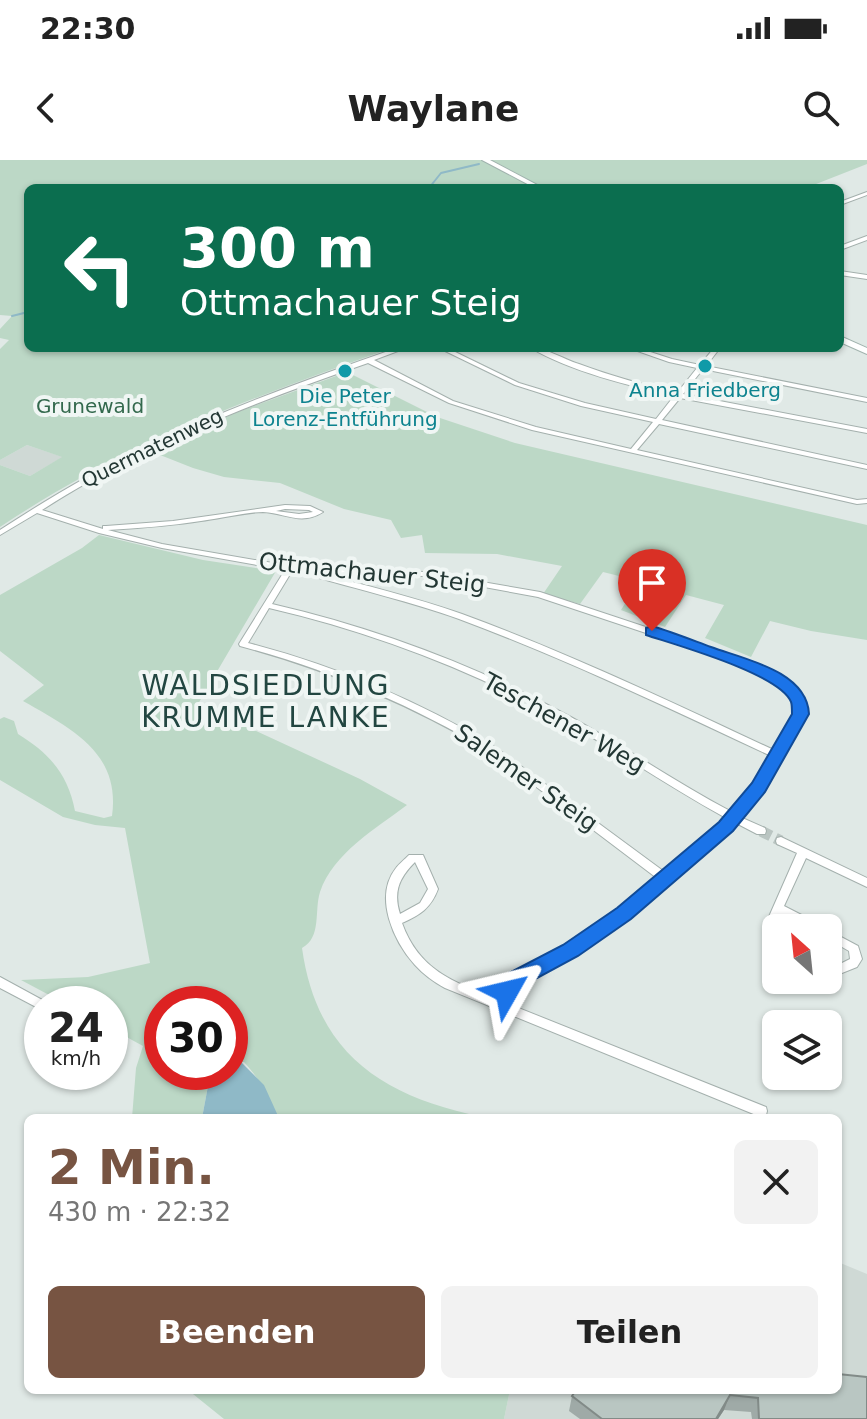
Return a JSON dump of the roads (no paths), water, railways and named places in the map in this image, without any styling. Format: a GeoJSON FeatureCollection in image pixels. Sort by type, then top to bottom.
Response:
{"type":"FeatureCollection","features":[{"type":"Feature","properties":{"kind":"main road"},"geometry":{"type":"LineString","coordinates":[[485,160],[532,184]]}},
{"type":"Feature","properties":{"kind":"main road"},"geometry":{"type":"LineString","coordinates":[[844,341],[867,351]]}},
{"type":"Feature","properties":{"kind":"street"},"geometry":{"type":"LineString","coordinates":[[844,202],[867,193]]}},
{"type":"Feature","properties":{"kind":"street"},"geometry":{"type":"LineString","coordinates":[[844,246],[866,238]]}},
{"type":"Feature","properties":{"kind":"street"},"geometry":{"type":"LineString","coordinates":[[844,274],[867,277]]}},
{"type":"Feature","properties":{"kind":"street","name":"Quermatenweg"},"geometry":{"type":"LineString","coordinates":[[0,533],[108,467],[182,431],[391,352]]}},
{"type":"Feature","properties":{"kind":"street"},"geometry":{"type":"LineString","coordinates":[[451,352],[531,389],[595,408],[867,467]]}},
{"type":"Feature","properties":{"kind":"street"},"geometry":{"type":"LineString","coordinates":[[544,352],[601,375],[867,431]]}},
{"type":"Feature","properties":{"kind":"street"},"geometry":{"type":"LineString","coordinates":[[647,352],[702,367],[867,400]]}},
{"type":"Feature","properties":{"kind":"street"},"geometry":{"type":"LineString","coordinates":[[632,452],[714,352]]}},
{"type":"Feature","properties":{"kind":"street"},"geometry":{"type":"LineString","coordinates":[[368,360],[469,409],[552,434],[843,499],[867,501]]}},
{"type":"Feature","properties":{"kind":"street"},"geometry":{"type":"LineString","coordinates":[[92,528],[173,523],[264,510],[293,506],[319,512],[312,516],[297,516],[264,510]]}},
{"type":"Feature","properties":{"kind":"street","name":"Ottmachauer Steig"},"geometry":{"type":"LineString","coordinates":[[35,510],[162,546],[290,568],[424,574],[540,595],[767,672],[800,702],[800,714],[779,756]]}},
{"type":"Feature","properties":{"kind":"street"},"geometry":{"type":"LineString","coordinates":[[267,605],[290,568],[458,616],[535,645],[655,697],[779,756],[733,818],[666,879],[596,934],[517,979],[498,1004]]}},
{"type":"Feature","properties":{"kind":"street","name":"Salemer Steig"},"geometry":{"type":"LineString","coordinates":[[267,605],[243,644],[351,677],[463,731],[492,749],[666,879]]}},
{"type":"Feature","properties":{"kind":"street","name":"Teschener Weg"},"geometry":{"type":"LineString","coordinates":[[267,605],[381,637],[493,681],[568,720],[733,818],[761,831]]}},
{"type":"Feature","properties":{"kind":"street"},"geometry":{"type":"LineString","coordinates":[[781,841],[867,883]]}},
{"type":"Feature","properties":{"kind":"street"},"geometry":{"type":"LineString","coordinates":[[776,914],[803,852]]}},
{"type":"Feature","properties":{"kind":"street"},"geometry":{"type":"LineString","coordinates":[[397,920],[419,911],[429,902],[433,889],[419,858],[405,863],[392,884],[397,920],[415,960],[430,974],[449,985],[761,1111]]}},
{"type":"Feature","properties":{"kind":"street"},"geometry":{"type":"LineString","coordinates":[[778,908],[790,914]]}},
{"type":"Feature","properties":{"kind":"street"},"geometry":{"type":"LineString","coordinates":[[842,942],[854,949],[856,959],[853,964],[842,968]]}},
{"type":"Feature","properties":{"kind":"street"},"geometry":{"type":"LineString","coordinates":[[0,982],[24,995]]}},
{"type":"Feature","properties":{"kind":"water"},"geometry":{"type":"Polygon","coordinates":[[[248,1069],[264,1085],[277,1114],[203,1114],[207,1090],[248,1090],[248,1069]]]}},
{"type":"Feature","properties":{"kind":"waterway"},"geometry":{"type":"LineString","coordinates":[[432,184],[441,173],[479,164]]}},
{"type":"Feature","properties":{"kind":"waterway"},"geometry":{"type":"LineString","coordinates":[[12,316],[24,313]]}},
{"type":"Feature","properties":{"kind":"tunnel"},"geometry":{"type":"LineString","coordinates":[[761,831],[781,841]]}},
{"type":"Feature","properties":{"kind":"place","name":"Anna Friedberg"},"geometry":{"type":"Point","coordinates":[705,366]}},
{"type":"Feature","properties":{"kind":"place","name":"Die Peter Lorenz-Entführung"},"geometry":{"type":"Point","coordinates":[345,371]}},
{"type":"Feature","properties":{"kind":"district","name":"WALDSIEDLUNG KRUMME LANKE"},"geometry":{"type":"Point","coordinates":[266,701]}},
{"type":"Feature","properties":{"kind":"park label","name":"Grunewald"},"geometry":{"type":"Point","coordinates":[90,406]}}]}
